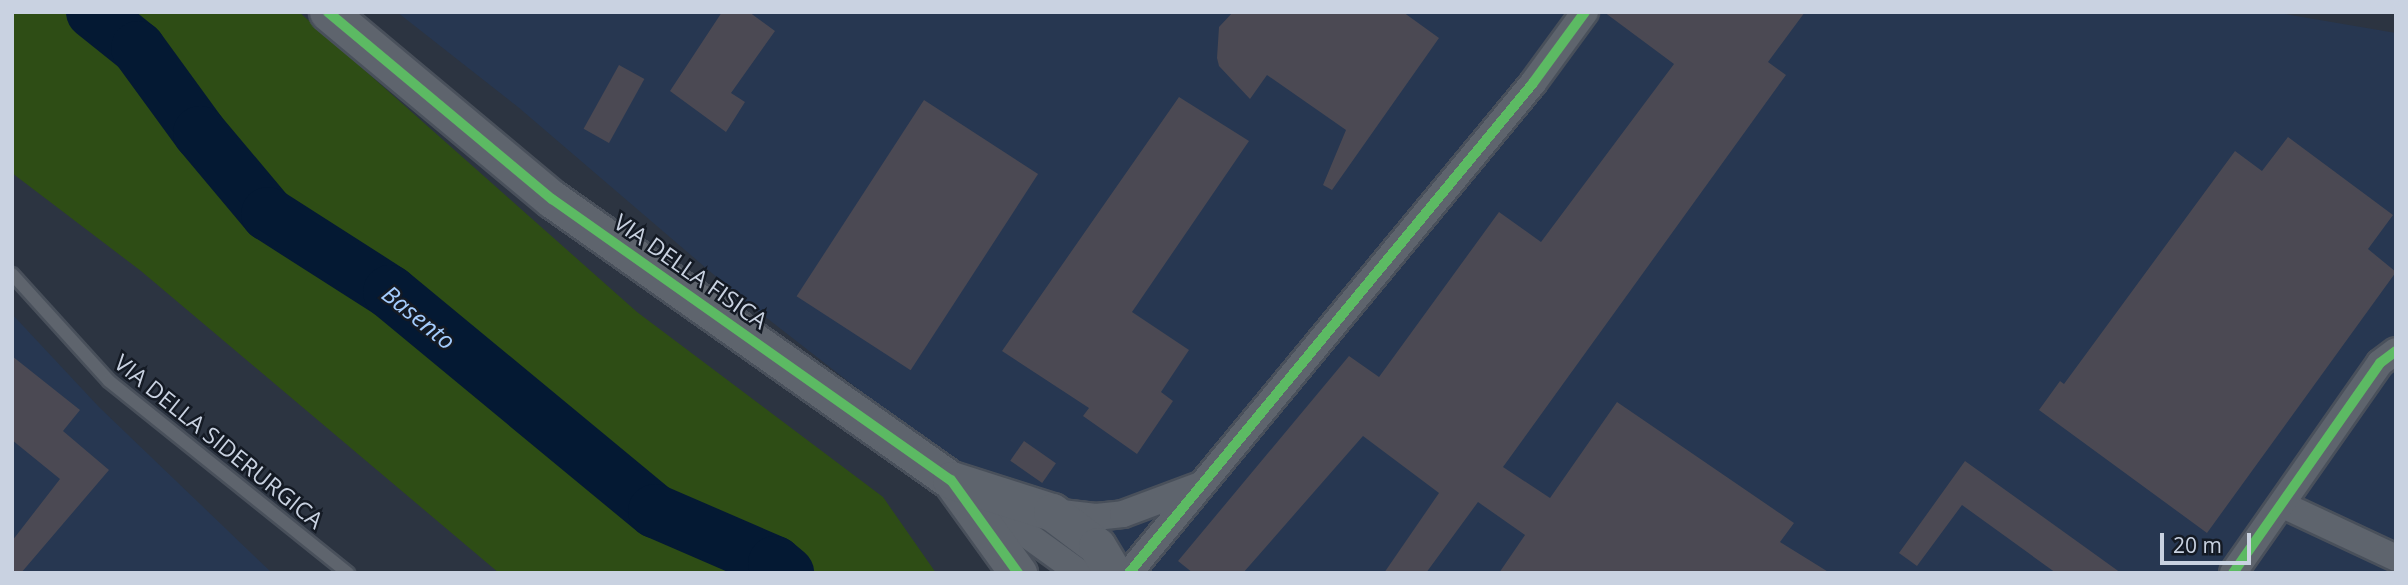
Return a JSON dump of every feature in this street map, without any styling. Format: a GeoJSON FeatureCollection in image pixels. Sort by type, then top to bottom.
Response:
{"type":"FeatureCollection","features":[{"type":"Feature","properties":{"kind":"street","name":"VIA DELLA FISICA"},"geometry":{"type":"LineString","coordinates":[[328,12],[552,200],[951,480],[1052,512],[1097,546],[1113,573]]}},
{"type":"Feature","properties":{"kind":"street"},"geometry":{"type":"LineString","coordinates":[[1129,573],[1533,83],[1585,12]]}},
{"type":"Feature","properties":{"kind":"street"},"geometry":{"type":"LineString","coordinates":[[2233,573],[2380,363],[2396,351]]}},
{"type":"Feature","properties":{"kind":"street","name":"VIA DELLA FISICA"},"geometry":{"type":"LineString","coordinates":[[951,480],[1018,573]]}},
{"type":"Feature","properties":{"kind":"street"},"geometry":{"type":"LineString","coordinates":[[951,480],[1080,573]]}},
{"type":"Feature","properties":{"kind":"street"},"geometry":{"type":"LineString","coordinates":[[1052,512],[1096,517],[1123,514],[1199,486]]}},
{"type":"Feature","properties":{"kind":"street"},"geometry":{"type":"LineString","coordinates":[[2283,505],[2396,558]]}},
{"type":"Feature","properties":{"kind":"lane","name":"VIA DELLA SIDERURGICA"},"geometry":{"type":"LineString","coordinates":[[12,274],[109,381],[348,573]]}},
{"type":"Feature","properties":{"kind":"shaded area"},"geometry":{"type":"Polygon","coordinates":[[[397,12],[2273,12],[2396,33],[2396,573],[1094,573],[741,298],[518,107],[397,12]]]}},
{"type":"Feature","properties":{"kind":"shaded area"},"geometry":{"type":"Polygon","coordinates":[[[12,314],[99,407],[272,573],[12,573],[12,314]]]}},
{"type":"Feature","properties":{"kind":"green space"},"geometry":{"type":"Polygon","coordinates":[[[12,12],[299,12],[637,312],[883,497],[936,573],[499,573],[141,271],[12,173],[12,12]]]}},
{"type":"Feature","properties":{"kind":"building"},"geometry":{"type":"Polygon","coordinates":[[[722,12],[749,12],[775,31],[731,93],[745,102],[726,132],[670,91],[722,12]]]}},
{"type":"Feature","properties":{"kind":"building"},"geometry":{"type":"Polygon","coordinates":[[[1233,12],[1403,12],[1439,38],[1332,190],[1323,185],[1346,130],[1267,75],[1250,99],[1219,66],[1217,58],[1219,27],[1233,12]]]}},
{"type":"Feature","properties":{"kind":"building"},"geometry":{"type":"Polygon","coordinates":[[[1604,12],[1805,12],[1768,62],[1786,75],[1503,467],[1550,498],[1617,402],[1794,523],[1780,542],[1830,573],[1499,573],[1525,535],[1478,502],[1426,573],[1384,573],[1439,493],[1363,436],[1243,573],[1193,573],[1178,561],[1349,356],[1379,377],[1499,212],[1541,242],[1674,64],[1604,12]]]}},
{"type":"Feature","properties":{"kind":"building"},"geometry":{"type":"Polygon","coordinates":[[[619,65],[644,79],[609,143],[584,129],[619,65]]]}},
{"type":"Feature","properties":{"kind":"building"},"geometry":{"type":"Polygon","coordinates":[[[1179,97],[1249,141],[1132,312],[1189,350],[1161,392],[1173,401],[1137,454],[1083,416],[1089,408],[1002,351],[1179,97]]]}},
{"type":"Feature","properties":{"kind":"building"},"geometry":{"type":"Polygon","coordinates":[[[924,100],[1038,174],[911,370],[797,296],[924,100]]]}},
{"type":"Feature","properties":{"kind":"building"},"geometry":{"type":"Polygon","coordinates":[[[2288,137],[2393,215],[2368,249],[2396,272],[2207,533],[2039,410],[2060,381],[2064,384],[2235,151],[2262,171],[2288,137]]]}},
{"type":"Feature","properties":{"kind":"building"},"geometry":{"type":"Polygon","coordinates":[[[12,356],[80,410],[63,431],[109,470],[21,573],[12,573],[12,541],[60,479],[12,440],[12,356]]]}},
{"type":"Feature","properties":{"kind":"building"},"geometry":{"type":"Polygon","coordinates":[[[1024,441],[1056,463],[1042,483],[1010,461],[1024,441]]]}},
{"type":"Feature","properties":{"kind":"building"},"geometry":{"type":"Polygon","coordinates":[[[1965,461],[2121,573],[2056,573],[1962,505],[1917,566],[1899,553],[1965,461]]]}},
{"type":"Feature","properties":{"kind":"waterway","name":"Basento"},"geometry":{"type":"LineString","coordinates":[[93,12],[138,48],[200,133],[268,214],[390,292],[655,511],[775,563],[787,573]]}},
{"type":"Feature","properties":{"kind":"cycle path"},"geometry":{"type":"LineString","coordinates":[[328,12],[552,199],[951,480],[1018,573]]}},
{"type":"Feature","properties":{"kind":"cycle path"},"geometry":{"type":"LineString","coordinates":[[1129,573],[1533,83],[1585,12]]}},
{"type":"Feature","properties":{"kind":"cycle path"},"geometry":{"type":"LineString","coordinates":[[2233,573],[2380,363],[2396,351]]}}]}
